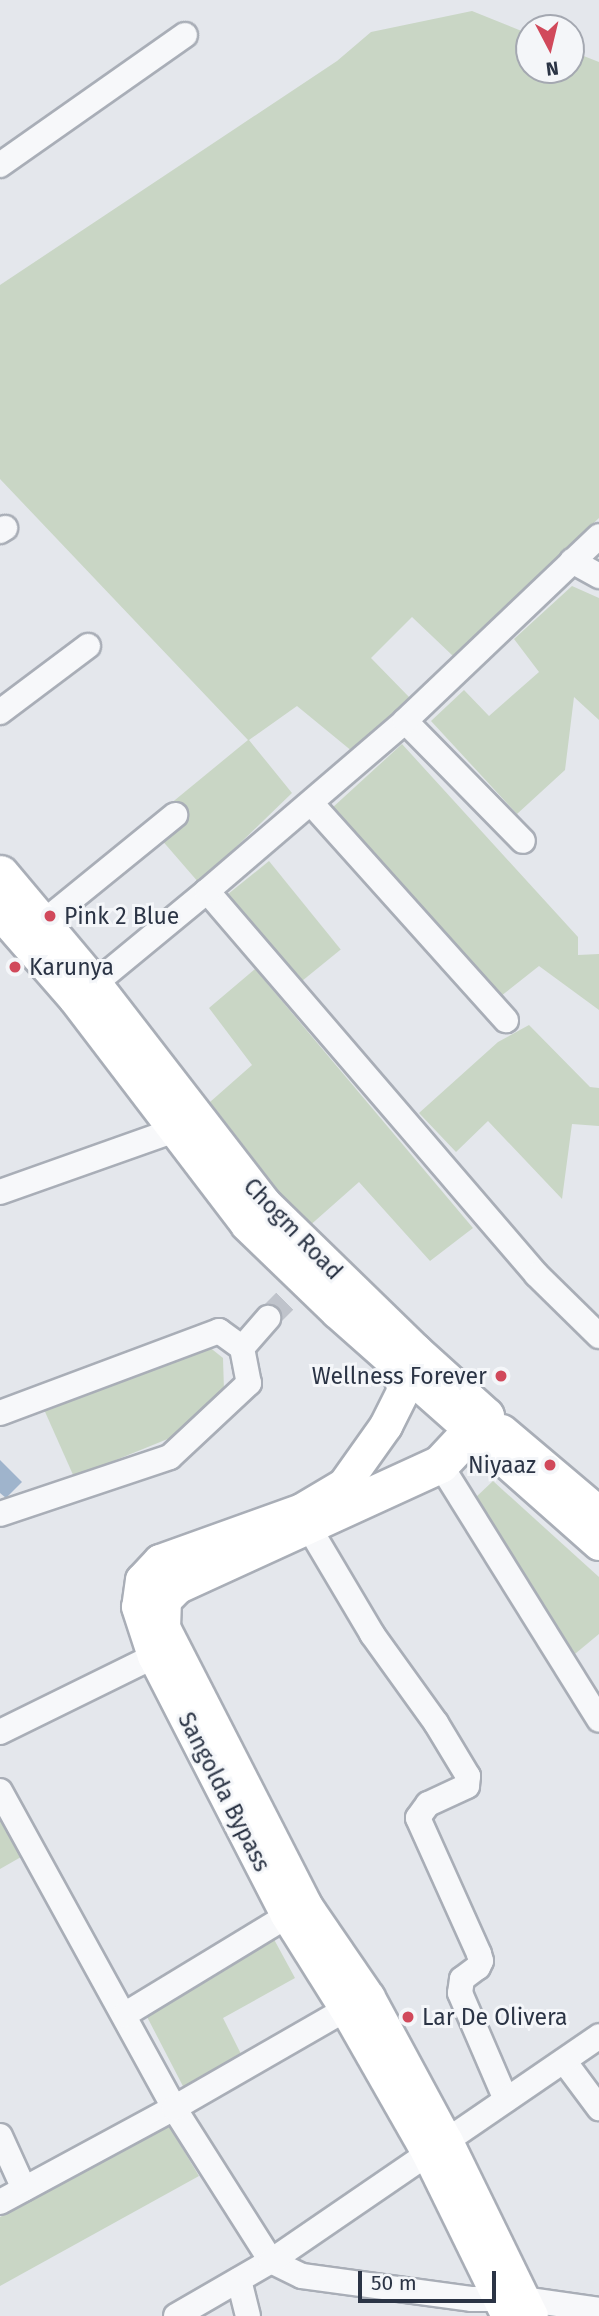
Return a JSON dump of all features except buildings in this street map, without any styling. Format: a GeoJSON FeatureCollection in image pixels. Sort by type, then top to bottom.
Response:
{"type":"FeatureCollection","features":[{"type":"Feature","properties":{"kind":"highway","name":"Chogm Road"},"geometry":{"type":"LineString","coordinates":[[0,874],[41,924],[84,992],[262,1204],[413,1351],[478,1424]]}},
{"type":"Feature","properties":{"kind":"highway","name":"Sangolda Bypass"},"geometry":{"type":"LineString","coordinates":[[478,1424],[440,1464],[308,1526],[204,1569],[176,1585],[162,1599],[161,1628],[163,1652],[295,1910],[356,2003],[436,2147],[501,2307]]}},
{"type":"Feature","properties":{"kind":"main road","name":"Chogm Road"},"geometry":{"type":"LineString","coordinates":[[0,913],[84,992],[175,1130],[297,1288],[396,1365],[599,1513]]}},
{"type":"Feature","properties":{"kind":"main road","name":"Sangolda Bypass"},"geometry":{"type":"LineString","coordinates":[[163,1652],[138,1607],[142,1580],[160,1561],[302,1510],[344,1485],[386,1426],[404,1390],[396,1365]]}},
{"type":"Feature","properties":{"kind":"main road","name":"Chogm Road"},"geometry":{"type":"LineString","coordinates":[[478,1424],[599,1544]]}},
{"type":"Feature","properties":{"kind":"street"},"geometry":{"type":"LineString","coordinates":[[0,165],[185,36]]}},
{"type":"Feature","properties":{"kind":"street"},"geometry":{"type":"LineString","coordinates":[[84,992],[405,722],[599,536]]}},
{"type":"Feature","properties":{"kind":"street"},"geometry":{"type":"LineString","coordinates":[[572,561],[599,576]]}},
{"type":"Feature","properties":{"kind":"street"},"geometry":{"type":"LineString","coordinates":[[0,712],[88,646]]}},
{"type":"Feature","properties":{"kind":"street"},"geometry":{"type":"LineString","coordinates":[[405,722],[523,841]]}},
{"type":"Feature","properties":{"kind":"street"},"geometry":{"type":"LineString","coordinates":[[311,803],[506,1020]]}},
{"type":"Feature","properties":{"kind":"street"},"geometry":{"type":"LineString","coordinates":[[41,924],[175,815]]}},
{"type":"Feature","properties":{"kind":"street"},"geometry":{"type":"LineString","coordinates":[[207,891],[537,1275],[599,1336]]}},
{"type":"Feature","properties":{"kind":"street"},"geometry":{"type":"LineString","coordinates":[[0,1192],[175,1130]]}},
{"type":"Feature","properties":{"kind":"street"},"geometry":{"type":"LineString","coordinates":[[242,1348],[268,1318]]}},
{"type":"Feature","properties":{"kind":"street"},"geometry":{"type":"LineString","coordinates":[[0,1413],[219,1331],[242,1348],[249,1383],[170,1457],[0,1514]]}},
{"type":"Feature","properties":{"kind":"street"},"geometry":{"type":"LineString","coordinates":[[440,1464],[599,1719]]}},
{"type":"Feature","properties":{"kind":"street"},"geometry":{"type":"LineString","coordinates":[[308,1526],[372,1634],[436,1723],[468,1776],[467,1786],[428,1804],[418,1818],[480,1954],[478,1967],[462,1979],[460,1993],[506,2100]]}},
{"type":"Feature","properties":{"kind":"street"},"geometry":{"type":"LineString","coordinates":[[0,1732],[163,1652]]}},
{"type":"Feature","properties":{"kind":"street"},"geometry":{"type":"LineString","coordinates":[[0,1791],[174,2108],[271,2260],[302,2276],[501,2307],[599,2310]]}},
{"type":"Feature","properties":{"kind":"street"},"geometry":{"type":"LineString","coordinates":[[124,2015],[295,1910]]}},
{"type":"Feature","properties":{"kind":"street"},"geometry":{"type":"LineString","coordinates":[[0,2202],[174,2108],[356,2003]]}},
{"type":"Feature","properties":{"kind":"street"},"geometry":{"type":"LineString","coordinates":[[176,2316],[271,2260],[599,2036]]}},
{"type":"Feature","properties":{"kind":"street"},"geometry":{"type":"LineString","coordinates":[[564,2060],[599,2108]]}},
{"type":"Feature","properties":{"kind":"street"},"geometry":{"type":"LineString","coordinates":[[0,2136],[24,2189]]}},
{"type":"Feature","properties":{"kind":"street"},"geometry":{"type":"LineString","coordinates":[[239,2280],[248,2316]]}},
{"type":"Feature","properties":{"kind":"green space"},"geometry":{"type":"Polygon","coordinates":[[[472,11],[515,28],[515,84],[585,84],[585,56],[599,62],[599,518],[453,656],[412,617],[371,658],[410,698],[353,752],[297,706],[249,740],[292,793],[199,883],[147,823],[248,740],[0,479],[0,285],[337,61],[371,32],[472,11]]]}},
{"type":"Feature","properties":{"kind":"green space"},"geometry":{"type":"Polygon","coordinates":[[[572,586],[599,598],[599,720],[574,697],[565,770],[517,814],[431,721],[464,690],[489,716],[539,672],[514,639],[572,586]]]}},
{"type":"Feature","properties":{"kind":"green space"},"geometry":{"type":"Polygon","coordinates":[[[402,744],[578,937],[578,955],[599,954],[599,1010],[539,966],[501,996],[332,808],[402,744]]]}},
{"type":"Feature","properties":{"kind":"green space"},"geometry":{"type":"Polygon","coordinates":[[[269,861],[341,950],[298,984],[226,896],[269,861]]]}},
{"type":"Feature","properties":{"kind":"green space"},"geometry":{"type":"Polygon","coordinates":[[[255,969],[473,1228],[430,1261],[359,1182],[307,1228],[210,1102],[252,1065],[209,1008],[255,969]]]}},
{"type":"Feature","properties":{"kind":"green space"},"geometry":{"type":"Polygon","coordinates":[[[529,1025],[590,1087],[599,1088],[599,1126],[572,1124],[562,1199],[488,1121],[456,1152],[419,1113],[498,1042],[529,1025]]]}},
{"type":"Feature","properties":{"kind":"green space"},"geometry":{"type":"Polygon","coordinates":[[[208,1346],[223,1358],[224,1391],[175,1436],[74,1477],[42,1405],[208,1346]]]}},
{"type":"Feature","properties":{"kind":"green space"},"geometry":{"type":"Polygon","coordinates":[[[493,1481],[599,1577],[599,1634],[570,1658],[475,1498],[493,1481]]]}},
{"type":"Feature","properties":{"kind":"green space"},"geometry":{"type":"Polygon","coordinates":[[[0,1820],[21,1857],[0,1869],[0,1820]]]}},
{"type":"Feature","properties":{"kind":"green space"},"geometry":{"type":"Polygon","coordinates":[[[270,1932],[295,1978],[223,2018],[242,2056],[186,2092],[144,2011],[270,1932]]]}},
{"type":"Feature","properties":{"kind":"green space"},"geometry":{"type":"Polygon","coordinates":[[[169,2126],[199,2176],[0,2286],[0,2217],[169,2126]]]}},
{"type":"Feature","properties":{"kind":"water"},"geometry":{"type":"Polygon","coordinates":[[[0,1460],[22,1482],[6,1498],[0,1493],[0,1460]]]}},
{"type":"Feature","properties":{"kind":"tunnel"},"geometry":{"type":"LineString","coordinates":[[268,1318],[290,1296]]}},
{"type":"Feature","properties":{"kind":"place","name":"Pink 2 Blue"},"geometry":{"type":"Point","coordinates":[50,916]}},
{"type":"Feature","properties":{"kind":"place","name":"Karunya"},"geometry":{"type":"Point","coordinates":[15,967]}},
{"type":"Feature","properties":{"kind":"place","name":"Wellness Forever"},"geometry":{"type":"Point","coordinates":[501,1376]}},
{"type":"Feature","properties":{"kind":"place","name":"Niyaaz"},"geometry":{"type":"Point","coordinates":[550,1465]}},
{"type":"Feature","properties":{"kind":"place","name":"Lar De Olivera"},"geometry":{"type":"Point","coordinates":[408,2017]}}]}
